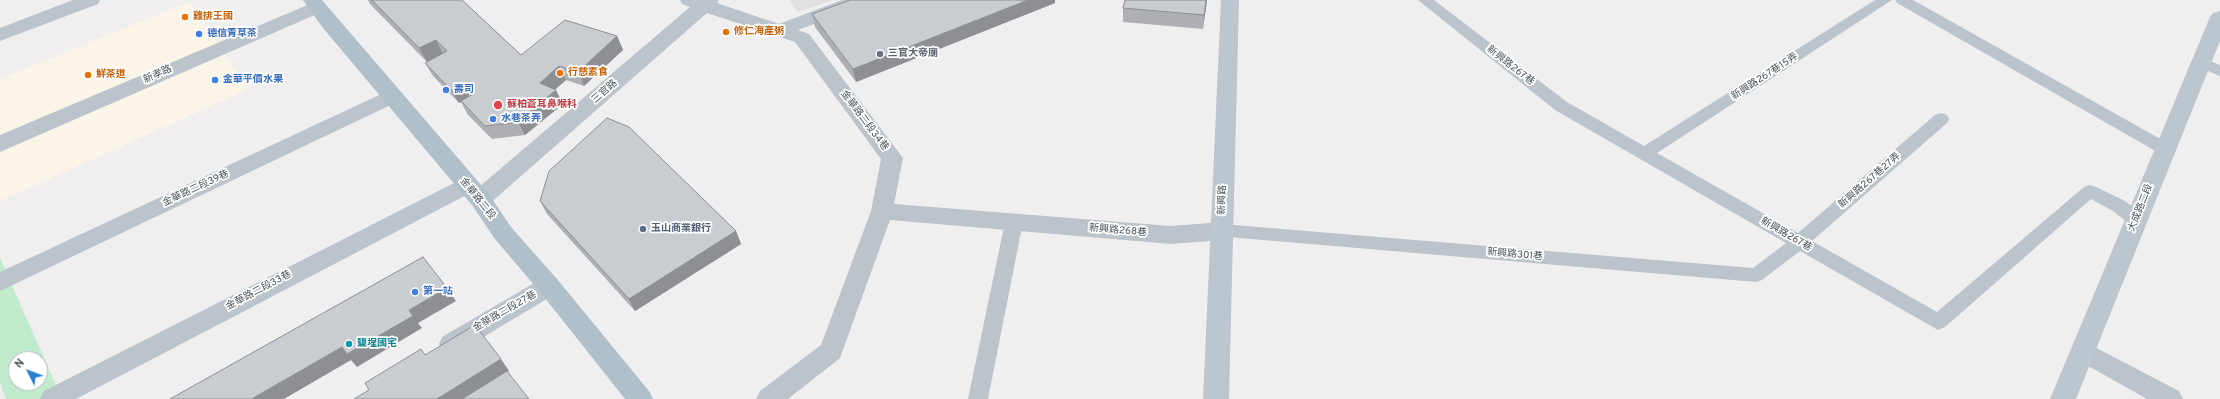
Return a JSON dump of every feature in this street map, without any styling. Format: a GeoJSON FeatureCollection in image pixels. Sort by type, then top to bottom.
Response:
{"type":"FeatureCollection","features":[{"type":"Feature","properties":{"kind":"main road","name":"金華路二段"},"geometry":{"type":"LineString","coordinates":[[314,3],[473,192],[503,233],[549,286],[640,399]]}},
{"type":"Feature","properties":{"kind":"street"},"geometry":{"type":"LineString","coordinates":[[0,36],[91,0]]}},
{"type":"Feature","properties":{"kind":"street"},"geometry":{"type":"LineString","coordinates":[[780,30],[860,0]]}},
{"type":"Feature","properties":{"kind":"street","name":"新興路"},"geometry":{"type":"LineString","coordinates":[[1216,399],[1230,0]]}},
{"type":"Feature","properties":{"kind":"street","name":"金華路二段34巷"},"geometry":{"type":"LineString","coordinates":[[701,2],[802,38],[892,158],[882,211],[831,351],[769,399]]}},
{"type":"Feature","properties":{"kind":"street","name":"三官路"},"geometry":{"type":"LineString","coordinates":[[473,192],[527,160],[701,2]]}},
{"type":"Feature","properties":{"kind":"street","name":"新孝路"},"geometry":{"type":"LineString","coordinates":[[0,144],[314,3]]}},
{"type":"Feature","properties":{"kind":"street","name":"大成路二段"},"geometry":{"type":"LineString","coordinates":[[2063,399],[2165,149],[2211,67],[2220,17]]}},
{"type":"Feature","properties":{"kind":"street","name":"金華路二段39巷"},"geometry":{"type":"LineString","coordinates":[[0,282],[392,96]]}},
{"type":"Feature","properties":{"kind":"street","name":"金華路二段33巷"},"geometry":{"type":"LineString","coordinates":[[53,399],[473,192]]}},
{"type":"Feature","properties":{"kind":"street","name":"新興路268巷"},"geometry":{"type":"LineString","coordinates":[[882,211],[1171,235],[1222,231]]}},
{"type":"Feature","properties":{"kind":"street","name":"金華路二段27巷"},"geometry":{"type":"LineString","coordinates":[[432,355],[549,286]]}},
{"type":"Feature","properties":{"kind":"street"},"geometry":{"type":"LineString","coordinates":[[2083,351],[2170,399]]}},
{"type":"Feature","properties":{"kind":"lane","name":"新興路267巷"},"geometry":{"type":"LineString","coordinates":[[1426,0],[1561,106],[1938,322],[2090,191],[2119,206],[2137,220]]}},
{"type":"Feature","properties":{"kind":"lane","name":"新興路267巷15弄"},"geometry":{"type":"LineString","coordinates":[[1644,154],[1885,0]]}},
{"type":"Feature","properties":{"kind":"lane"},"geometry":{"type":"LineString","coordinates":[[1902,0],[2165,149]]}},
{"type":"Feature","properties":{"kind":"lane","name":"新興路267巷27弄"},"geometry":{"type":"LineString","coordinates":[[1798,243],[1941,119]]}},
{"type":"Feature","properties":{"kind":"lane"},"geometry":{"type":"LineString","coordinates":[[978,399],[1014,222]]}},
{"type":"Feature","properties":{"kind":"lane","name":"新興路301巷"},"geometry":{"type":"LineString","coordinates":[[1222,231],[1756,275],[1798,243]]}},
{"type":"Feature","properties":{"kind":"shaded area"},"geometry":{"type":"Polygon","coordinates":[[[789,0],[833,0],[797,12],[789,0]]]}},
{"type":"Feature","properties":{"kind":"shaded area"},"geometry":{"type":"Polygon","coordinates":[[[189,2],[249,89],[0,201],[0,79],[189,2]]]}},
{"type":"Feature","properties":{"kind":"green space"},"geometry":{"type":"Polygon","coordinates":[[[0,258],[41,351],[8,351],[8,391],[48,391],[48,367],[62,399],[6,399],[0,383],[0,258]]]}},
{"type":"Feature","properties":{"kind":"building"},"geometry":{"type":"Polygon","coordinates":[[[372,0],[462,0],[521,55],[565,20],[617,36],[578,72],[559,66],[540,83],[556,90],[518,122],[485,126],[461,101],[473,94],[463,84],[451,90],[425,63],[447,51],[436,40],[419,48],[372,0]]]}},
{"type":"Feature","properties":{"kind":"building","name":"三官大帝廟"},"geometry":{"type":"Polygon","coordinates":[[[850,0],[1028,0],[853,69],[812,14],[850,0]]]}},
{"type":"Feature","properties":{"kind":"building"},"geometry":{"type":"Polygon","coordinates":[[[1125,0],[1206,0],[1204,15],[1123,8],[1125,0]]]}},
{"type":"Feature","properties":{"kind":"building","name":"玉山商業銀行"},"geometry":{"type":"Polygon","coordinates":[[[607,118],[629,127],[736,231],[629,299],[540,201],[549,171],[607,118]]]}},
{"type":"Feature","properties":{"kind":"building"},"geometry":{"type":"Polygon","coordinates":[[[423,257],[447,288],[409,310],[413,316],[347,354],[342,347],[253,399],[170,399],[423,257]]]}},
{"type":"Feature","properties":{"kind":"building","name":"鹽埕國宅"},"geometry":{"type":"Polygon","coordinates":[[[475,325],[501,359],[437,399],[354,399],[369,390],[365,383],[421,349],[425,355],[475,325]]]}},
{"type":"Feature","properties":{"kind":"building"},"geometry":{"type":"Polygon","coordinates":[[[507,371],[529,399],[462,399],[507,371]]]}},
{"type":"Feature","properties":{"kind":"place","name":"雞排王國"},"geometry":{"type":"Point","coordinates":[185,17]}},
{"type":"Feature","properties":{"kind":"place","name":"修仁海產粥"},"geometry":{"type":"Point","coordinates":[726,32]}},
{"type":"Feature","properties":{"kind":"place","name":"德信青草茶"},"geometry":{"type":"Point","coordinates":[199,34]}},
{"type":"Feature","properties":{"kind":"place","name":"三官大帝廟"},"geometry":{"type":"Point","coordinates":[880,54]}},
{"type":"Feature","properties":{"kind":"place","name":"行慈素食"},"geometry":{"type":"Point","coordinates":[560,73]}},
{"type":"Feature","properties":{"kind":"place","name":"鮮茶道"},"geometry":{"type":"Point","coordinates":[88,75]}},
{"type":"Feature","properties":{"kind":"place","name":"金華平價水果"},"geometry":{"type":"Point","coordinates":[215,80]}},
{"type":"Feature","properties":{"kind":"place","name":"壽司"},"geometry":{"type":"Point","coordinates":[446,90]}},
{"type":"Feature","properties":{"kind":"place","name":"蘇柏蒼耳鼻喉科"},"geometry":{"type":"Point","coordinates":[498,105]}},
{"type":"Feature","properties":{"kind":"place","name":"水巷茶弄"},"geometry":{"type":"Point","coordinates":[493,119]}},
{"type":"Feature","properties":{"kind":"place","name":"玉山商業銀行"},"geometry":{"type":"Point","coordinates":[643,229]}},
{"type":"Feature","properties":{"kind":"place","name":"第一站"},"geometry":{"type":"Point","coordinates":[415,292]}},
{"type":"Feature","properties":{"kind":"place","name":"鹽埕國宅"},"geometry":{"type":"Point","coordinates":[349,344]}}]}
